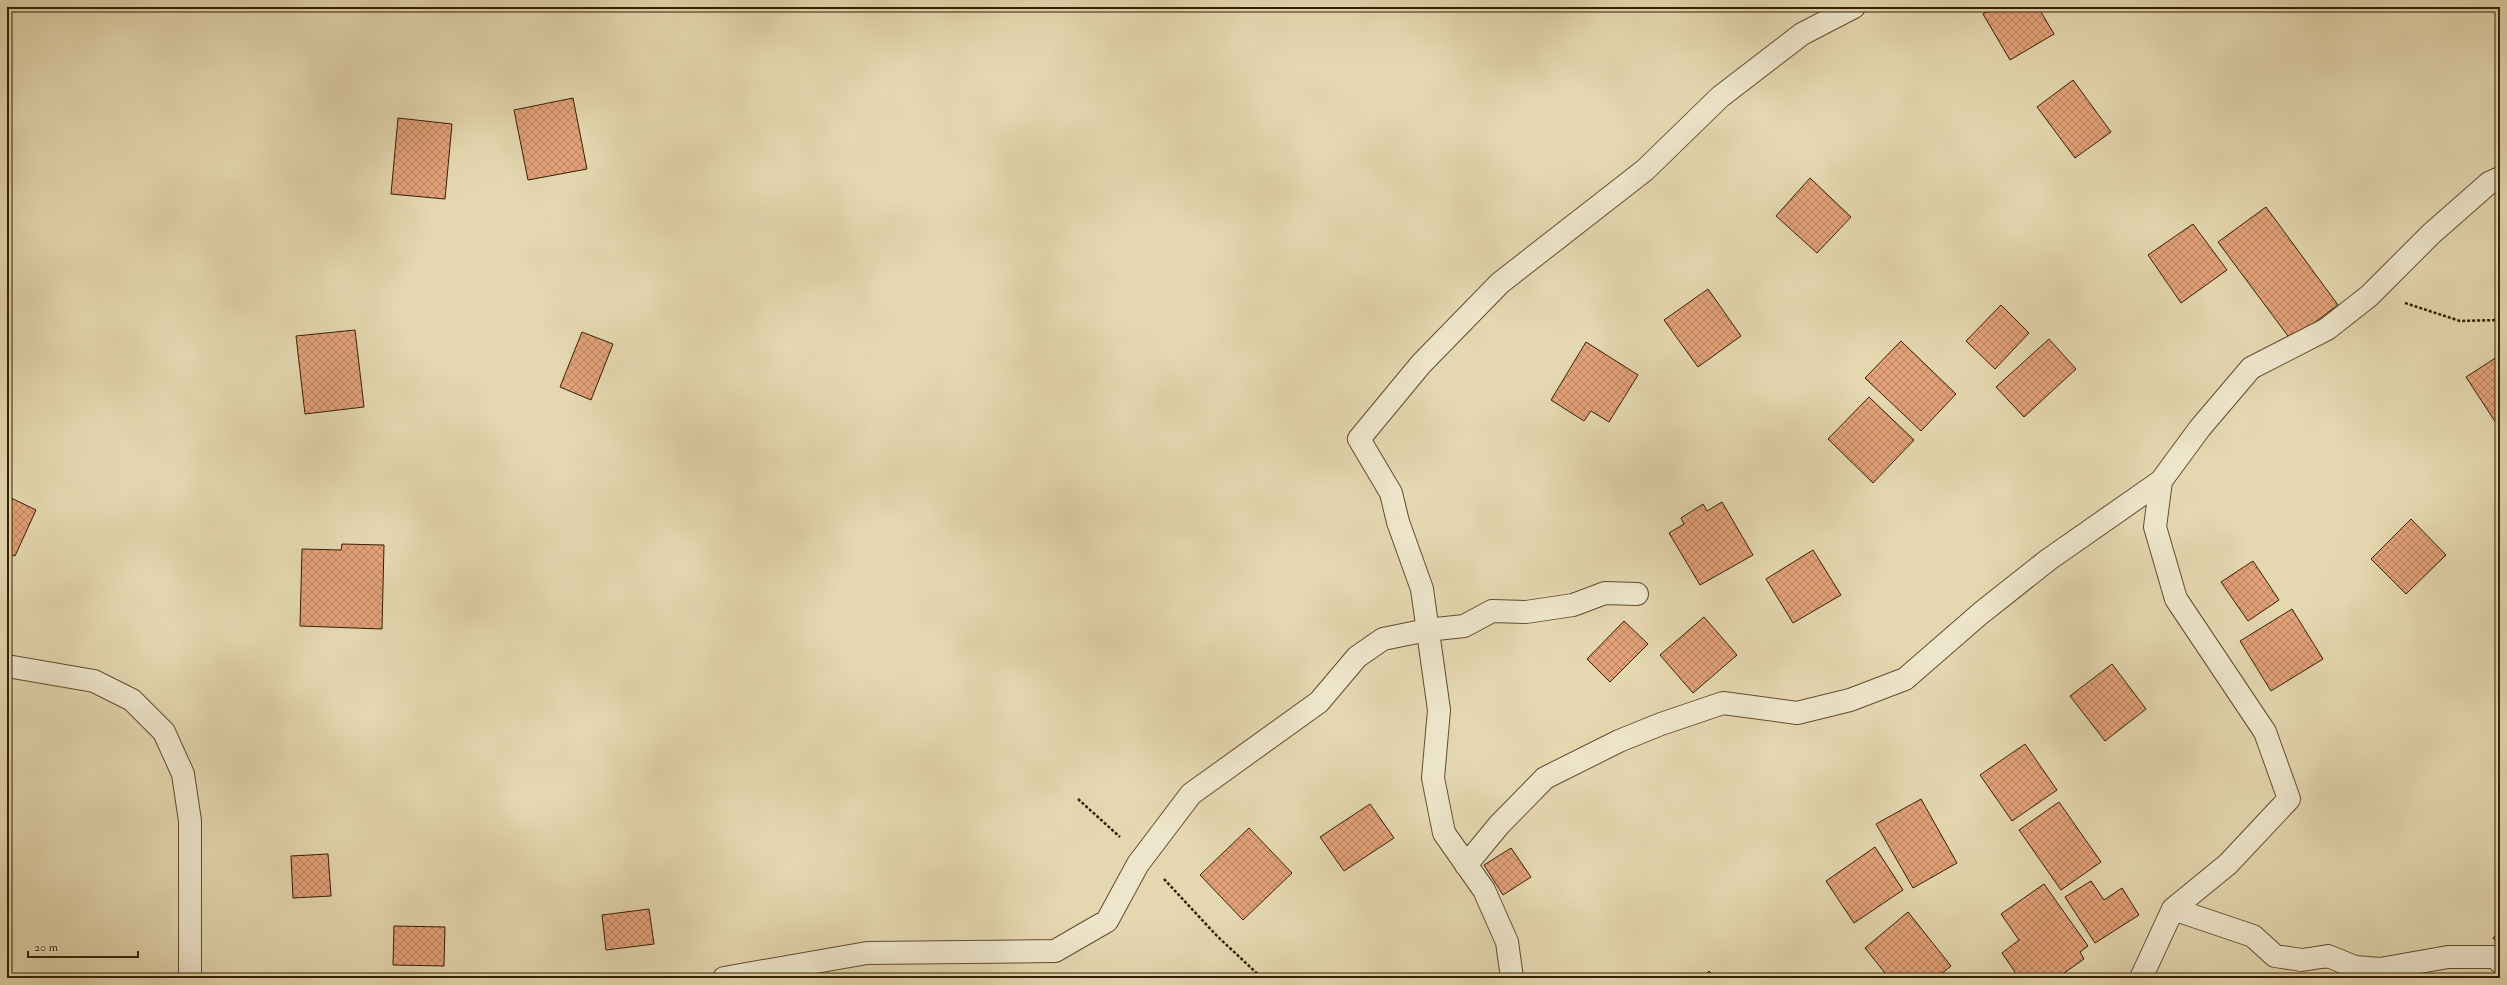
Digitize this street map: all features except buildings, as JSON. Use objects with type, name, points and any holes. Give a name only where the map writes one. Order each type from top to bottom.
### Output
[{"type":"street","points":[[1512,978],[1507,942],[1484,890],[1444,833],[1433,778],[1439,710],[1422,589],[1398,522],[1391,492],[1359,439],[1421,364],[1500,283],[1645,170],[1720,97],[1802,34],[1854,7]]},
{"type":"street","points":[[1466,865],[1499,825],[1545,778],[1619,742],[1661,724],[1723,703],[1797,712],[1850,700],[1905,679],[1981,613],[2048,560],[2160,481],[2200,428],[2251,368],[2327,329],[2370,296],[2431,234],[2489,183],[2500,178]]},
{"type":"street","points":[[2141,978],[2173,909],[2228,864],[2289,799],[2265,732],[2176,599],[2155,527],[2160,481]]},
{"type":"street","points":[[724,978],[867,953],[1055,951],[1107,921],[1143,858],[1191,794],[1319,702],[1357,657],[1383,639],[1427,630],[1464,626],[1492,611],[1526,612],[1573,605],[1606,593],[1637,594]]},
{"type":"street","points":[[7,666],[94,681],[132,700],[164,732],[183,774],[190,821],[190,978]]},
{"type":"street","points":[[2173,909],[2253,936],[2275,956],[2302,960],[2328,956],[2355,967],[2380,969],[2448,957],[2495,957],[2500,962]]},
{"type":"path","points":[[2370,296],[2412,305],[2460,321],[2500,320]]},
{"type":"path","points":[[1078,799],[1143,858],[1217,936],[1262,978]]}]
